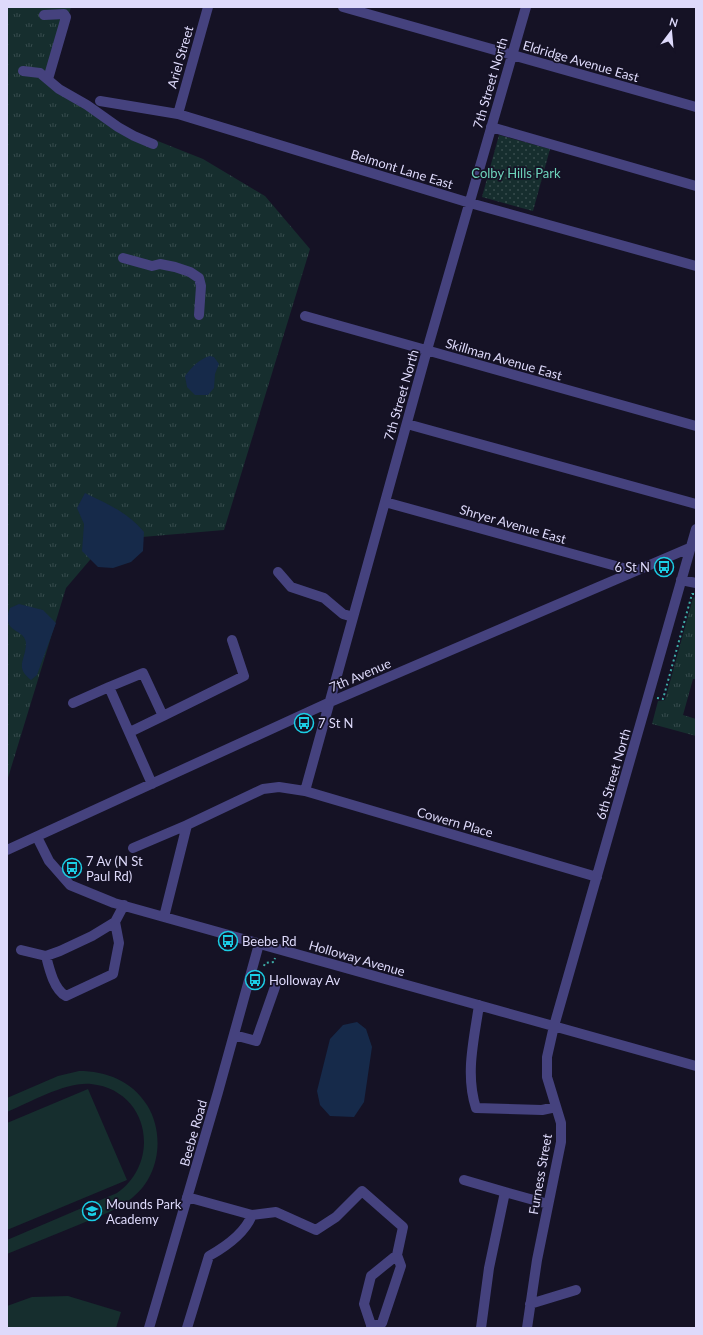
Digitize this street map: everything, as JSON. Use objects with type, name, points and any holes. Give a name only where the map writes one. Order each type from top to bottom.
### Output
[{"type":"street","name":"Ariel Street","points":[[178,114],[208,7]]},
{"type":"street","name":"Eldridge Avenue East","points":[[343,7],[696,107]]},
{"type":"street","name":"7th Street North","points":[[305,791],[406,424],[526,7]]},
{"type":"street","points":[[44,16],[59,13],[64,14],[66,17],[48,79]]},
{"type":"street","points":[[23,71],[40,73],[58,89],[87,105],[118,127],[153,144]]},
{"type":"street","name":"Belmont Lane East","points":[[100,100],[178,114],[470,203],[696,266]]},
{"type":"street","points":[[491,127],[696,186]]},
{"type":"street","points":[[123,258],[152,266],[160,264],[175,267],[190,272],[199,278],[201,286],[199,315]]},
{"type":"street","name":"Skillman Avenue East","points":[[305,316],[696,426]]},
{"type":"street","points":[[406,424],[696,504]]},
{"type":"street","name":"Shryer Avenue East","points":[[385,502],[634,571]]},
{"type":"street","name":"6th Street North","points":[[554,1026],[681,580],[693,546],[696,529]]},
{"type":"street","name":"7th Avenue","points":[[7,850],[328,703],[693,546]]},
{"type":"street","points":[[278,572],[291,588],[324,598],[335,608],[353,616]]},
{"type":"street","points":[[681,580],[696,583]]},
{"type":"street","points":[[130,732],[244,676],[232,640]]},
{"type":"street","points":[[73,702],[142,673],[163,716]]},
{"type":"street","points":[[109,687],[152,784]]},
{"type":"street","name":"Cowern Place","points":[[133,848],[187,825],[263,789],[279,787],[305,791],[597,877]]},
{"type":"street","points":[[164,917],[187,825]]},
{"type":"street","name":"Holloway Avenue","points":[[37,837],[49,861],[70,885],[124,905],[696,1066]]},
{"type":"street","points":[[21,950],[46,956],[60,951],[92,936],[115,922],[124,905]]},
{"type":"street","points":[[46,956],[48,967],[61,994],[66,996],[113,974],[119,943],[115,922]]},
{"type":"street","name":"Beebe Road","points":[[149,1328],[259,944]]},
{"type":"street","points":[[234,1035],[256,1041],[275,987]]},
{"type":"street","points":[[479,1005],[471,1061],[471,1092],[476,1108],[542,1110],[556,1107]]},
{"type":"street","name":"Furness Street","points":[[527,1328],[548,1204],[561,1142],[561,1123],[547,1077],[548,1057],[554,1026]]},
{"type":"street","points":[[464,1180],[548,1204]]},
{"type":"street","points":[[187,1197],[252,1215],[276,1212],[316,1230],[336,1217],[362,1191],[403,1227],[396,1255],[371,1276],[364,1304],[371,1328],[382,1323],[401,1266],[396,1255]]},
{"type":"street","points":[[481,1328],[489,1268],[505,1192]]},
{"type":"street","points":[[187,1328],[208,1256],[219,1250],[248,1226],[252,1215]]},
{"type":"street","points":[[530,1304],[576,1290]]},
{"type":"path","points":[[648,698],[663,698],[692,594],[696,594]]},
{"type":"green space","points":[[7,7],[71,7],[50,81],[120,126],[203,159],[265,196],[310,249],[224,530],[107,540],[66,588],[7,781]]},
{"type":"green space","name":"Colby Hills Park","points":[[499,135],[550,149],[533,211],[482,197]]},
{"type":"green space","points":[[696,597],[696,679],[693,679],[683,715],[696,719],[696,736],[652,724],[658,701],[665,700],[693,598]]},
{"type":"green space","points":[[79,1071],[99,1073],[118,1079],[141,1097],[153,1116],[156,1129],[158,1141],[154,1167],[149,1178],[141,1189],[121,1206],[7,1254],[7,1240],[117,1193],[131,1179],[140,1163],[144,1146],[143,1129],[137,1113],[126,1099],[111,1089],[91,1084],[70,1086],[59,1089],[7,1112],[7,1098],[58,1076]]},
{"type":"green space","points":[[88,1089],[127,1180],[7,1230],[7,1123]]},
{"type":"green space","points":[[68,1296],[121,1312],[116,1328],[7,1328],[7,1306],[32,1297]]},
{"type":"water","points":[[210,356],[214,357],[219,364],[215,374],[214,388],[208,395],[195,395],[187,387],[185,376],[202,359]]},
{"type":"water","points":[[85,493],[124,514],[144,532],[143,551],[131,562],[113,568],[98,567],[82,551],[84,524],[77,508]]},
{"type":"water","points":[[19,604],[43,610],[56,623],[37,675],[31,680],[23,671],[22,667],[26,649],[25,638],[10,627],[8,622],[10,608]]},
{"type":"water","points":[[357,1022],[366,1029],[372,1047],[364,1102],[354,1117],[330,1116],[320,1105],[317,1091],[330,1039],[343,1025]]},
{"type":"place","name":"6 St N","points":[[664,567]]},
{"type":"place","name":"7 St N","points":[[304,723]]},
{"type":"place","name":"7 Av (N St Paul Rd)","points":[[72,868]]},
{"type":"place","name":"Beebe Rd","points":[[228,941]]},
{"type":"place","name":"Holloway Av","points":[[255,980]]},
{"type":"place","name":"Mounds Park Academy","points":[[92,1211]]}]
